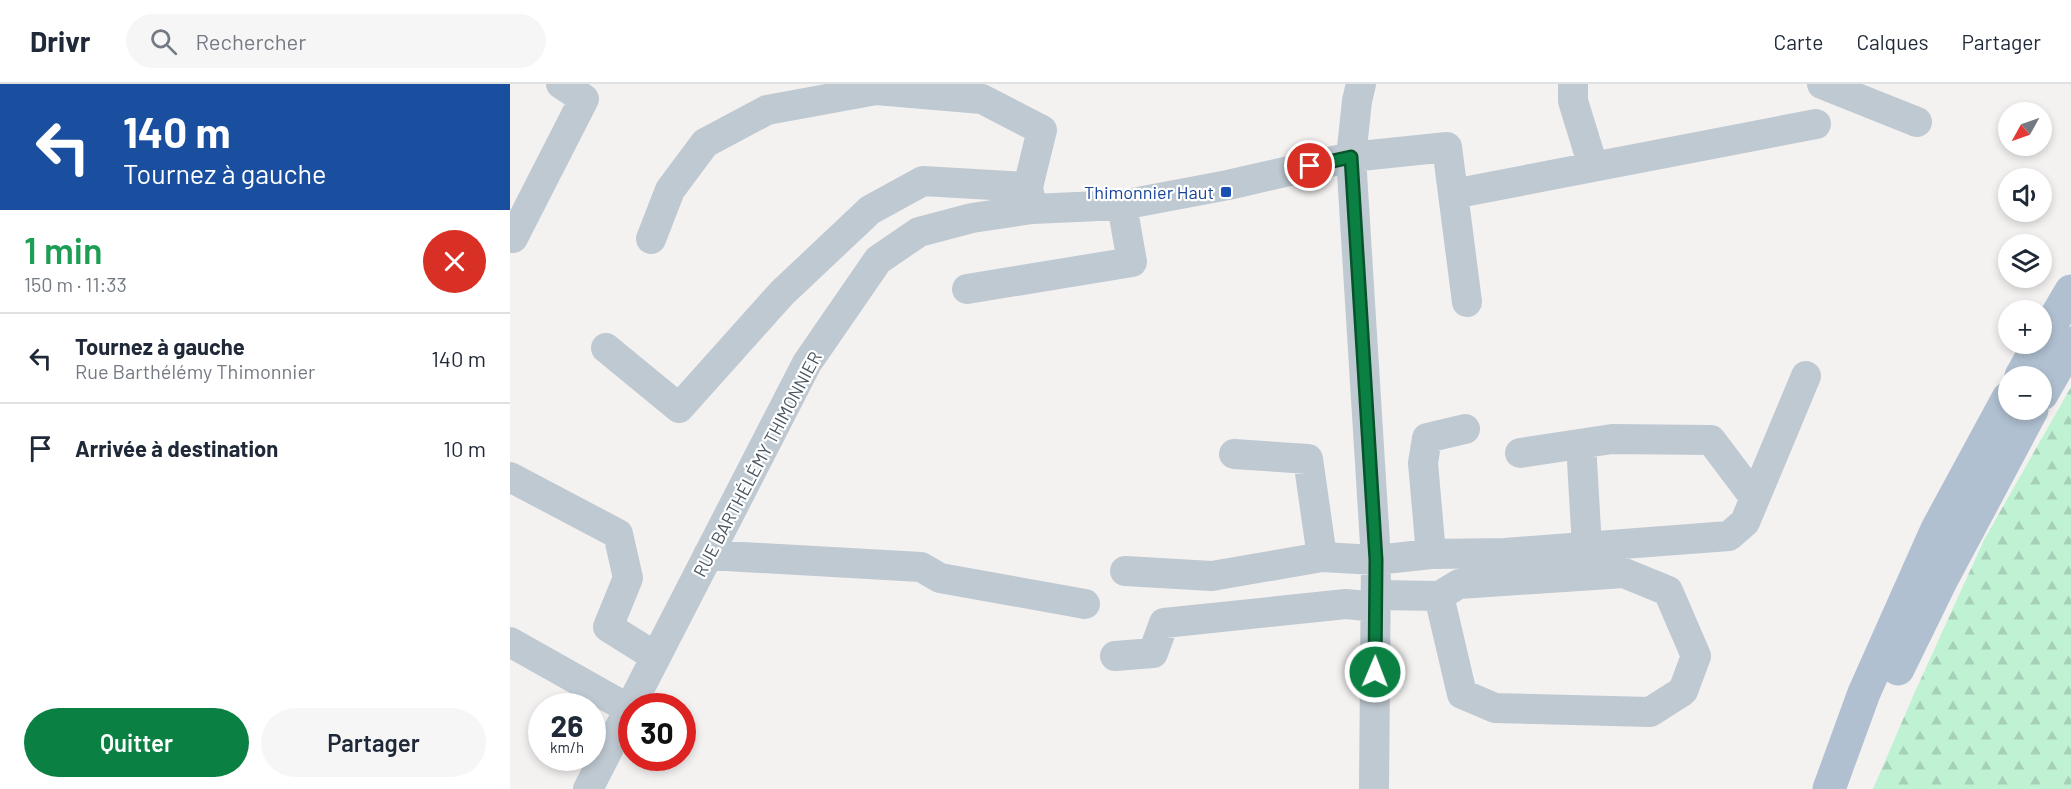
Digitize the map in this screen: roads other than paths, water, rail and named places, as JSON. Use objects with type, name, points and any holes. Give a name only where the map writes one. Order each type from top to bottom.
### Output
[{"type":"main road","points":[[2052,322],[2071,291]]},
{"type":"main road","points":[[2052,377],[2071,344]]},
{"type":"main road","points":[[1829,789],[1864,693],[1937,529],[1998,416]]},
{"type":"main road","points":[[1839,789],[1941,581],[2027,420]]},
{"type":"street","points":[[515,224],[584,99],[561,84]]},
{"type":"street","points":[[1361,84],[1351,157],[1376,560],[1374,789]]},
{"type":"street","points":[[1573,84],[1572,101],[1593,166]]},
{"type":"street","points":[[1822,84],[1917,122]]},
{"type":"street","points":[[606,348],[679,408],[782,293],[870,210],[924,181],[1030,198],[1042,130],[982,99],[876,90],[767,110],[705,143],[670,190],[651,239]]},
{"type":"street","points":[[1467,302],[1453,194],[1816,124]]},
{"type":"street","name":"RUE BARTHÉLÉMY THIMONNIER","points":[[637,693],[807,363],[878,260],[919,232],[972,218],[1030,198],[1122,206],[1351,157],[1447,147],[1453,194]]},
{"type":"street","points":[[968,289],[1132,262],[1122,206]]},
{"type":"street","points":[[1125,571],[1212,576],[1322,557],[1376,560],[1431,554],[1505,553],[1729,536],[1745,522],[1806,376]]},
{"type":"street","points":[[1431,554],[1423,463],[1427,438],[1465,429]]},
{"type":"street","points":[[1520,453],[1612,439],[1711,440],[1754,497]]},
{"type":"street","points":[[1581,444],[1587,547]]},
{"type":"street","points":[[1234,454],[1308,459],[1322,557]]},
{"type":"street","points":[[510,477],[618,534],[628,578],[608,627],[656,657]]},
{"type":"street","points":[[708,555],[921,567],[940,578],[1085,604]]},
{"type":"street","points":[[1115,656],[1153,653],[1164,623],[1439,596],[1459,584],[1624,573],[1668,591],[1696,656],[1683,691],[1650,712],[1495,708],[1462,693],[1439,596]]},
{"type":"street","points":[[510,642],[618,703]]},
{"type":"street","name":"RUE BARTHÉLÉMY THIMONNIER","points":[[588,789],[618,730]]},
{"type":"place","name":"Thimonnier Haut","points":[[1226,192]]}]
